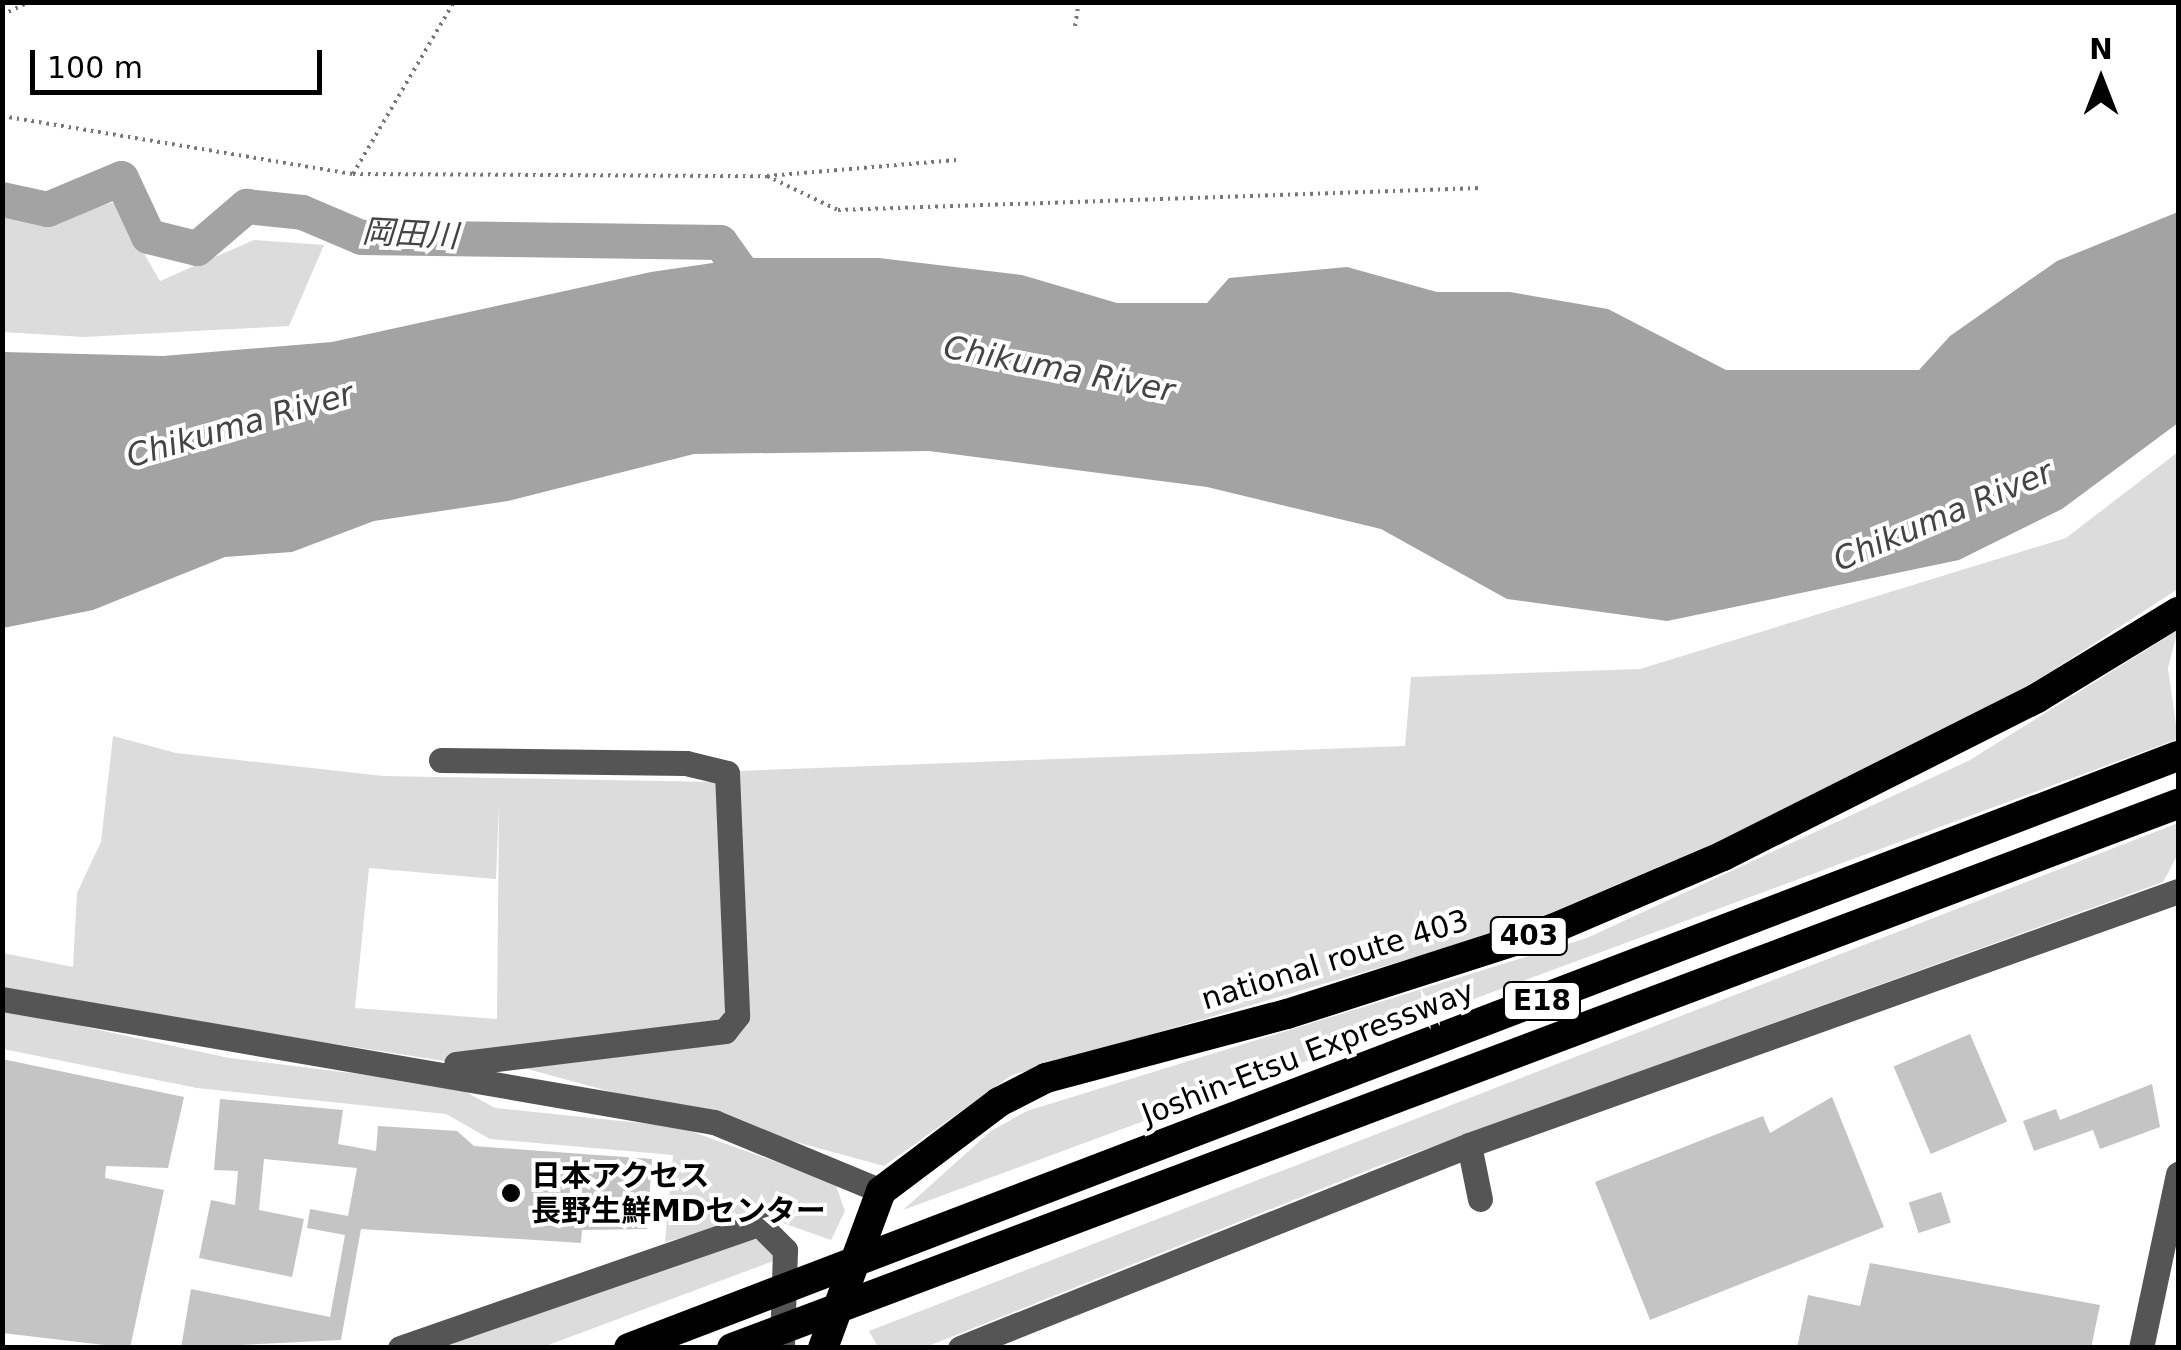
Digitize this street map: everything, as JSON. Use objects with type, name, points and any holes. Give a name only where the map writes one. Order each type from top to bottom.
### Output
[{"type":"highway","name":"national route 403","points":[[823,1348],[880,1192],[934,1144],[1046,1078],[1286,1014],[1552,929],[1723,856],[2038,698],[2178,612]]},
{"type":"highway","name":"Joshin-Etsu Expressway","points":[[629,1348],[2178,756]]},
{"type":"highway","name":"E18","points":[[732,1348],[774,1341],[915,1279],[2178,804]]},
{"type":"street","points":[[434,1067],[712,1033],[737,1016],[727,773],[686,763],[442,760]]},
{"type":"street","points":[[960,1348],[1469,1145],[2178,891]]},
{"type":"street","points":[[2,1000],[266,1051],[434,1067],[714,1122],[880,1192]]},
{"type":"street","points":[[1469,1145],[1480,1199]]},
{"type":"street","points":[[2142,1348],[2178,1174]]},
{"type":"street","points":[[400,1348],[759,1224],[785,1250],[774,1341]]},
{"type":"path","points":[[2,15],[29,2]]},
{"type":"path","points":[[353,174],[454,2]]},
{"type":"path","points":[[1075,26],[1079,2]]},
{"type":"path","points":[[2,116],[353,174],[766,176],[956,160]]},
{"type":"path","points":[[766,176],[838,210],[1482,188]]},
{"type":"shaded area","points":[[114,202],[160,281],[254,240],[324,245],[289,326],[84,337],[3,332],[3,215],[42,223]]},
{"type":"shaded area","points":[[2178,452],[2178,589],[2024,689],[1731,836],[1515,928],[1012,1075],[884,1166],[520,1067],[724,1039],[748,1025],[738,771],[1405,746],[1411,677],[1640,669],[2066,538]]},
{"type":"shaded area","points":[[2178,630],[2168,668],[2178,739],[903,1210],[991,1131],[1027,1111],[1587,938],[1970,760]]},
{"type":"shaded area","points":[[113,736],[176,753],[383,776],[718,782],[728,1004],[720,1021],[444,1061],[3,992],[3,953],[73,967],[77,893],[101,842]],"holes":[[[499,804],[497,1019],[355,1008],[369,868],[496,879]]]},
{"type":"shaded area","points":[[2178,823],[2178,854],[2163,882],[1376,1167],[926,1347],[878,1347],[869,1331]]},
{"type":"shaded area","points":[[2,1009],[229,1058],[455,1086],[495,1108],[679,1127],[835,1183],[845,1211],[831,1240],[763,1216],[665,1242],[673,1155],[490,1139],[446,1114],[197,1088],[3,1049]]},
{"type":"shaded area","points":[[744,1235],[766,1243],[776,1260],[543,1347],[423,1348]]},
{"type":"water","name":"Chikuma River","points":[[2178,212],[2178,423],[2062,509],[1959,560],[1667,621],[1507,599],[1381,529],[1207,487],[929,451],[694,454],[508,501],[374,521],[292,552],[225,557],[93,610],[3,628],[3,352],[163,356],[332,342],[651,272],[747,258],[879,258],[1022,275],[1117,303],[1207,303],[1229,278],[1347,267],[1437,292],[1510,292],[1608,309],[1726,370],[1919,370],[1950,336],[2057,261]]},
{"type":"building","points":[[1970,1034],[2007,1121],[1931,1154],[1894,1066]]},
{"type":"building","points":[[2,1059],[184,1097],[168,1168],[106,1166],[105,1178],[164,1190],[130,1348],[2,1333]]},
{"type":"building","points":[[2152,1084],[2160,1127],[2100,1149],[2093,1130],[2034,1151],[2023,1121],[2056,1109],[2060,1120]]},
{"type":"building","points":[[1832,1097],[1884,1227],[1650,1320],[1595,1182],[1763,1116],[1770,1133]]},
{"type":"building","points":[[220,1099],[343,1110],[338,1144],[376,1151],[378,1126],[457,1131],[474,1146],[652,1159],[647,1229],[582,1230],[581,1243],[361,1229],[341,1340],[181,1348],[191,1289],[330,1317],[345,1235],[307,1228],[310,1209],[348,1216],[357,1168],[264,1159],[259,1210],[304,1219],[292,1277],[199,1258],[211,1200],[235,1205],[238,1171],[214,1170]]},
{"type":"building","points":[[1941,1192],[1951,1222],[1919,1233],[1909,1203]]},
{"type":"building","points":[[1870,1263],[2100,1305],[2091,1348],[1797,1348],[1808,1295],[1860,1306]]},
{"type":"waterway","name":"岡田川","points":[[2,199],[47,209],[121,178],[148,236],[197,248],[246,206],[302,212],[361,237],[720,242],[760,298]]},
{"type":"place","name":"日本アクセス 長野生鮮MDセンター","points":[[511,1193]]}]
